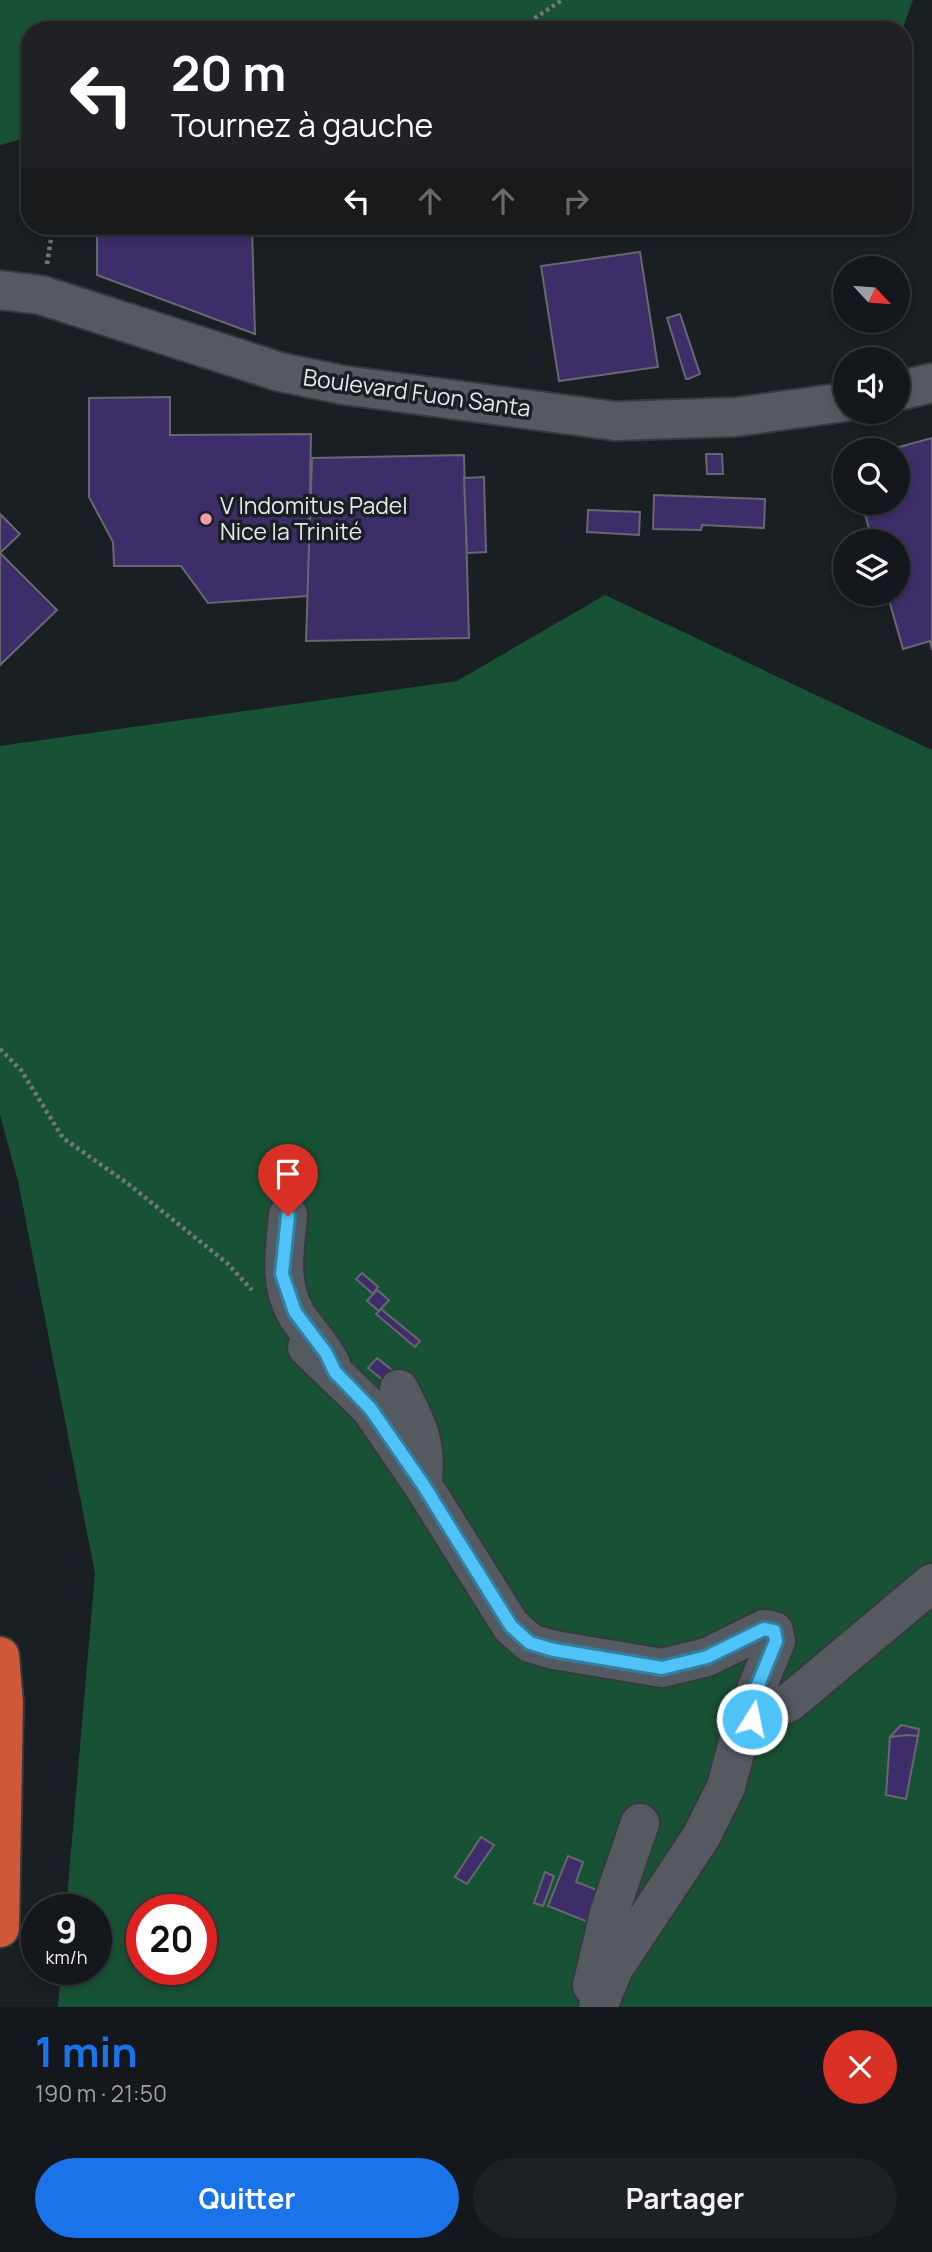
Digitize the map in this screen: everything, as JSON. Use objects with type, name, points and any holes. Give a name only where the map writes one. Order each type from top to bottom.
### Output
[{"type":"highway","points":[[0,1656],[4,1703],[0,1928]]},
{"type":"street","name":"Boulevard Fuon Santa","points":[[0,289],[41,295],[280,372],[343,385],[615,421],[736,417],[833,404]]},
{"type":"street","points":[[910,388],[932,383]]},
{"type":"street","points":[[288,1216],[282,1274],[295,1312],[326,1353],[321,1360],[370,1408],[422,1483],[511,1626],[530,1643],[554,1650],[662,1668],[707,1657],[764,1629],[774,1631],[776,1641],[753,1697],[752,1719]]},
{"type":"street","points":[[399,1389],[419,1428],[426,1463],[422,1483]]},
{"type":"street","points":[[597,2007],[614,1968],[701,1836],[726,1787],[740,1734],[752,1719],[790,1702],[932,1583]]},
{"type":"street","points":[[597,2007],[591,1993],[594,1973],[609,1913],[640,1823]]},
{"type":"path","points":[[530,21],[562,0]]},
{"type":"path","points":[[0,1049],[21,1070],[63,1138],[127,1183],[226,1263],[254,1291]]},
{"type":"green space","points":[[0,0],[913,0],[905,21],[21,21],[21,139],[0,145]]},
{"type":"green space","points":[[605,595],[932,750],[932,2007],[58,2007],[60,1985],[112,1985],[112,1894],[67,1894],[95,1573],[18,1181],[0,1115],[0,746],[457,681]]},
{"type":"building","points":[[97,235],[252,235],[255,334],[97,275]]},
{"type":"building","points":[[640,252],[658,367],[559,381],[541,266]]},
{"type":"building","points":[[680,314],[700,374],[688,379],[667,318]]},
{"type":"building","name":"V Indomitus Padel Nice la Trinité","points":[[170,397],[170,435],[311,434],[308,596],[208,603],[181,566],[114,566],[113,542],[89,497],[89,398]]},
{"type":"building","points":[[932,438],[932,650],[930,641],[903,649],[891,606],[910,606],[910,529],[869,529],[865,515],[910,515],[910,444]]},
{"type":"building","points":[[706,454],[722,454],[723,474],[707,474]]},
{"type":"building","points":[[464,455],[469,638],[306,641],[312,458]]},
{"type":"building","points":[[484,477],[486,552],[467,553],[464,478]]},
{"type":"building","points":[[654,495],[765,499],[764,528],[702,525],[701,530],[653,529]]},
{"type":"building","points":[[588,510],[640,512],[639,535],[587,532]]},
{"type":"building","points":[[0,514],[20,534],[0,553]]},
{"type":"building","points":[[0,553],[57,610],[0,665]]},
{"type":"building","points":[[362,1273],[378,1287],[373,1294],[356,1279]]},
{"type":"building","points":[[377,1290],[389,1300],[379,1311],[367,1301]]},
{"type":"building","points":[[381,1309],[420,1341],[415,1347],[376,1314]]},
{"type":"building","points":[[377,1358],[392,1370],[384,1381],[368,1368]]},
{"type":"building","points":[[901,1725],[919,1729],[918,1736],[890,1737]]},
{"type":"building","points":[[918,1736],[906,1799],[886,1795],[890,1737]]},
{"type":"building","points":[[481,1837],[494,1845],[467,1884],[455,1877]]},
{"type":"building","points":[[568,1856],[583,1862],[576,1882],[600,1891],[588,1922],[548,1906]]},
{"type":"building","points":[[545,1872],[554,1876],[543,1906],[534,1903]]},
{"type":"place","name":"V Indomitus Padel Nice la Trinité","points":[[206,519]]},
{"type":"route","points":[[288,1216],[282,1274],[295,1312],[326,1353],[335,1372],[370,1408],[422,1483],[511,1626],[530,1643],[554,1650],[662,1668],[707,1657],[764,1629],[774,1631],[776,1641],[753,1697],[752,1719]]}]
